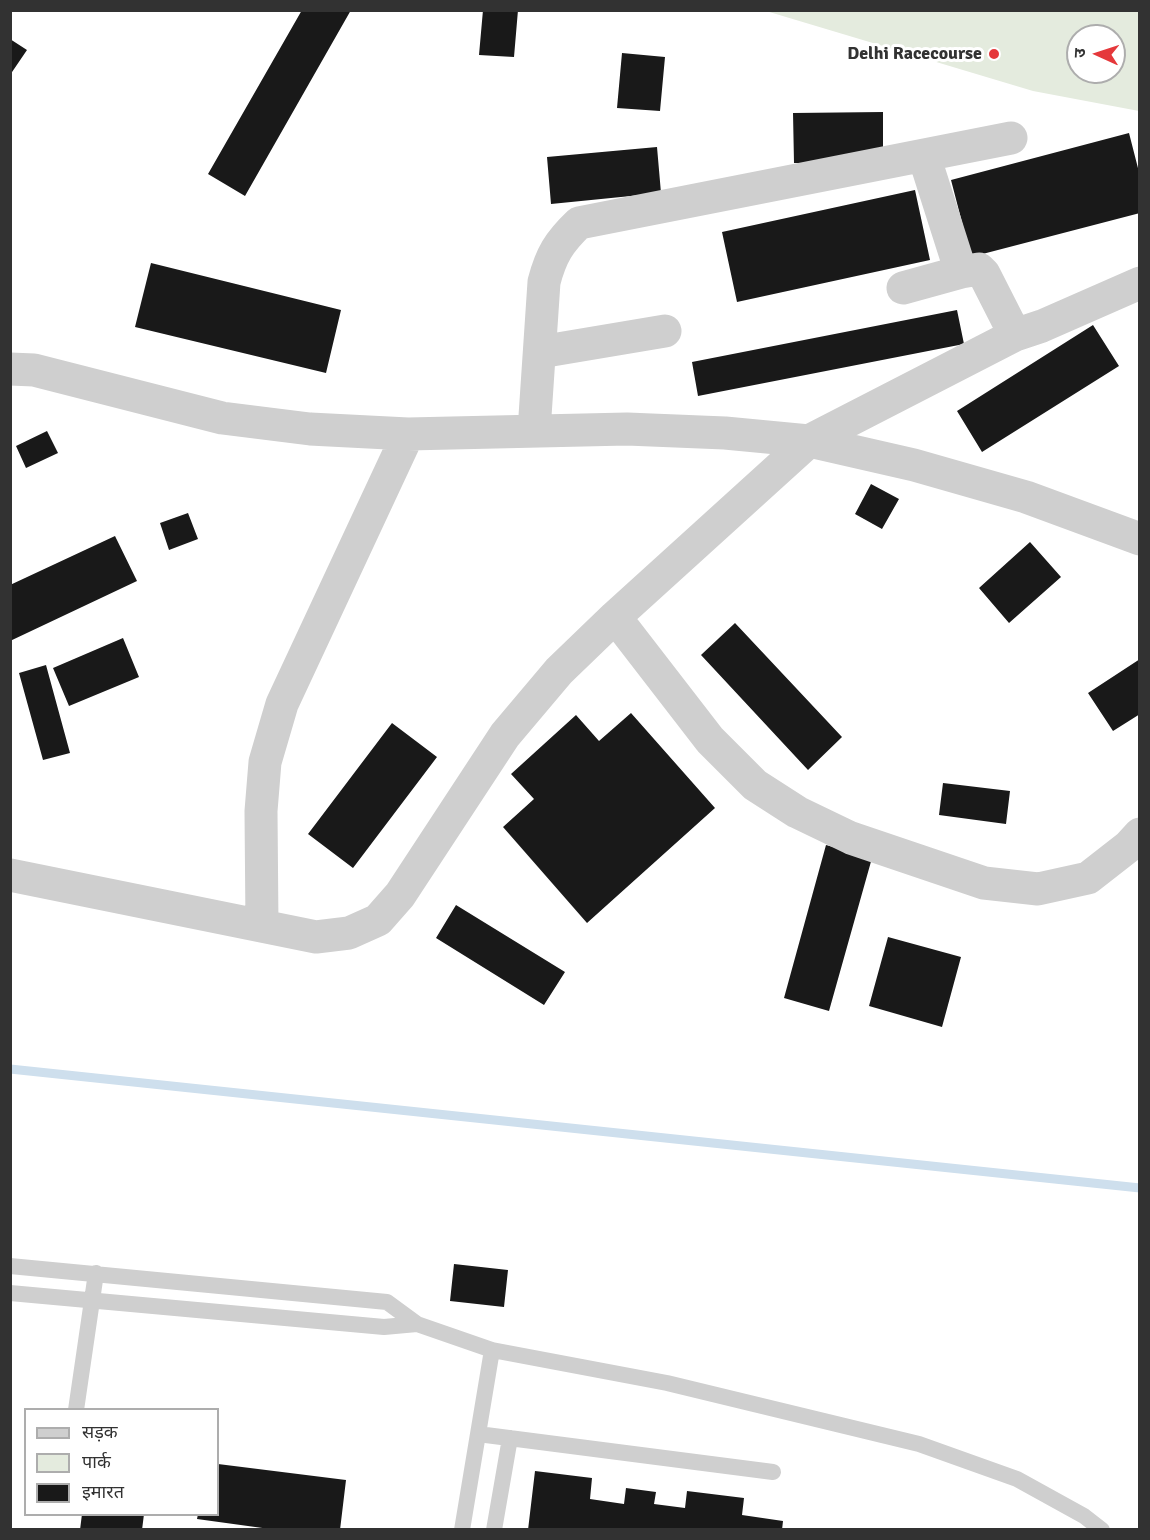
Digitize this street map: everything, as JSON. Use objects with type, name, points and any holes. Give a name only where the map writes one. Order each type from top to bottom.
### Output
[{"type":"street","points":[[534,431],[544,282],[549,260],[563,238],[579,223],[1011,138]]},
{"type":"street","points":[[924,156],[961,272]]},
{"type":"street","points":[[903,288],[979,269],[984,274],[1015,335]]},
{"type":"street","points":[[10,875],[316,937],[349,933],[378,921],[400,895],[505,735],[559,671],[615,617],[809,441],[1015,335],[1042,326],[1140,283]]},
{"type":"street","points":[[540,352],[665,331]]},
{"type":"street","points":[[10,369],[34,370],[222,418],[310,429],[408,434],[638,429],[725,433],[809,441],[914,465],[1026,497],[1140,539]]},
{"type":"street","points":[[262,926],[261,811],[264,772],[282,704],[408,434]]},
{"type":"street","points":[[615,617],[710,740],[755,785],[797,812],[851,838],[984,883],[1038,889],[1088,878],[1130,846],[1140,834]]},
{"type":"lane","points":[[10,1266],[387,1302],[417,1324],[492,1350],[668,1383],[919,1444],[1017,1479],[1084,1516],[1102,1530]]},
{"type":"lane","points":[[76,1408],[96,1273]]},
{"type":"lane","points":[[10,1293],[384,1327],[417,1324]]},
{"type":"lane","points":[[462,1530],[484,1409],[492,1350]]},
{"type":"lane","points":[[478,1434],[773,1472]]},
{"type":"lane","points":[[494,1530],[510,1438]]},
{"type":"green space","name":"Delhi Racecourse","points":[[766,11],[1139,11],[1139,111],[1033,91]]},
{"type":"building","points":[[302,10],[351,10],[245,196],[208,174]]},
{"type":"building","points":[[483,10],[518,10],[514,57],[479,55]]},
{"type":"building","points":[[10,39],[27,50],[10,75]]},
{"type":"building","points":[[622,53],[665,57],[660,111],[617,108]]},
{"type":"building","points":[[883,112],[883,163],[794,163],[793,113]]},
{"type":"building","points":[[1129,133],[1140,176],[1140,213],[971,257],[951,180]]},
{"type":"building","points":[[657,147],[661,193],[551,204],[547,157]]},
{"type":"building","points":[[915,190],[930,260],[737,302],[722,232]]},
{"type":"building","points":[[151,263],[341,310],[326,373],[135,327]]},
{"type":"building","points":[[957,310],[964,344],[698,396],[692,362]]},
{"type":"building","points":[[1093,325],[1119,366],[982,452],[957,411]]},
{"type":"building","points":[[47,431],[58,453],[26,468],[16,446]]},
{"type":"building","points":[[871,484],[899,499],[882,529],[855,514]]},
{"type":"building","points":[[188,513],[198,539],[169,550],[160,523]]},
{"type":"building","points":[[115,536],[137,581],[10,641],[10,585]]},
{"type":"building","points":[[1030,542],[1061,577],[1009,623],[979,588]]},
{"type":"building","points":[[735,623],[842,737],[808,770],[701,655]]},
{"type":"building","points":[[123,638],[139,677],[69,706],[53,668]]},
{"type":"building","points":[[1140,659],[1140,714],[1113,731],[1088,693]]},
{"type":"building","points":[[46,665],[70,753],[43,760],[19,673]]},
{"type":"building","points":[[631,713],[715,808],[587,923],[503,827],[534,799],[511,774],[576,715],[599,741]]},
{"type":"building","points":[[392,723],[437,757],[353,868],[308,834]]},
{"type":"building","points":[[943,783],[1010,791],[1006,824],[939,815]]},
{"type":"building","points":[[826,845],[872,858],[829,1011],[784,998]]},
{"type":"building","points":[[456,905],[565,972],[544,1005],[436,938]]},
{"type":"building","points":[[888,937],[961,957],[942,1027],[869,1006]]},
{"type":"building","points":[[454,1264],[508,1270],[504,1307],[450,1301]]},
{"type":"building","points":[[219,1464],[346,1480],[340,1530],[277,1530],[197,1519],[198,1516],[219,1516]]},
{"type":"building","points":[[535,1471],[592,1478],[590,1499],[624,1504],[626,1488],[656,1492],[654,1504],[685,1508],[687,1491],[744,1498],[742,1515],[783,1521],[782,1530],[528,1530]]},
{"type":"building","points":[[82,1516],[144,1516],[142,1530],[80,1530]]},
{"type":"waterway","points":[[10,1069],[1140,1188]]},
{"type":"place","name":"Delhi Racecourse","points":[[994,54]]}]
